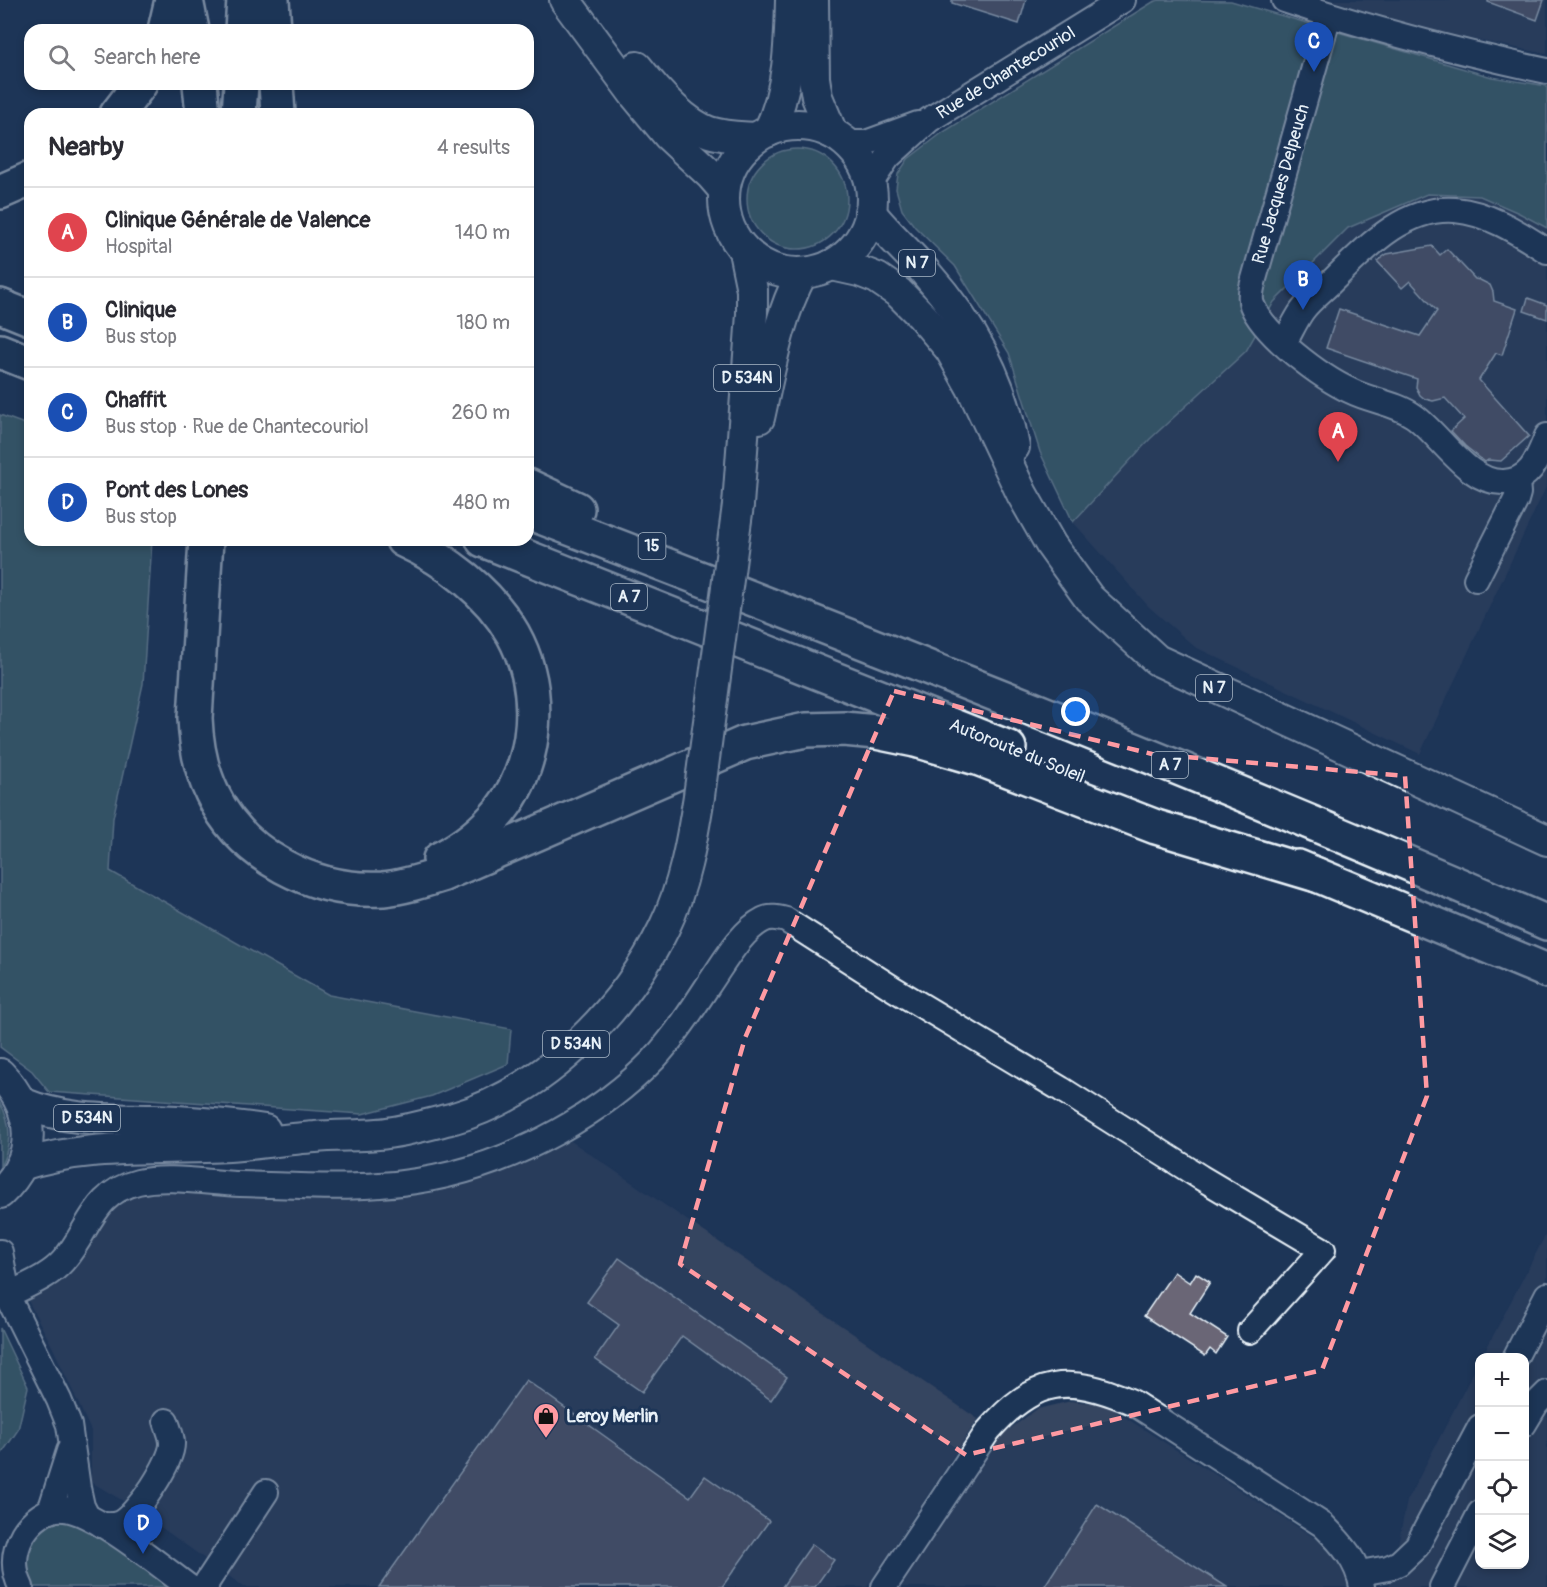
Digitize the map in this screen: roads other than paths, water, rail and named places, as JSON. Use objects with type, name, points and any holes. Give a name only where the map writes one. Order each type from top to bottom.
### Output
[{"type":"highway","points":[[166,24],[172,0]]},
{"type":"highway","points":[[186,0],[191,24]]},
{"type":"highway","points":[[242,24],[244,0]]},
{"type":"highway","points":[[272,0],[274,24]]},
{"type":"highway","points":[[122,108],[135,90]]},
{"type":"highway","points":[[201,90],[202,108]]},
{"type":"highway","points":[[239,108],[240,90]]},
{"type":"highway","points":[[276,90],[278,108]]},
{"type":"highway","points":[[0,192],[24,182]]},
{"type":"highway","points":[[0,306],[24,316]]},
{"type":"highway","name":"15","points":[[534,489],[775,606]]},
{"type":"highway","name":"A 7","points":[[534,514],[775,606],[1184,771],[1547,923]]},
{"type":"highway","points":[[206,546],[195,718],[204,774],[223,811],[247,840],[290,870],[324,883],[344,887],[385,889],[441,876],[745,744],[806,730],[844,729],[876,732],[915,740],[980,759],[1156,826],[1317,875]]},
{"type":"highway","points":[[217,546],[208,706],[215,765],[224,787],[238,811],[249,823],[286,854],[316,868],[334,873],[375,876],[399,873],[437,861],[459,849],[500,811],[518,780],[529,750],[532,694],[529,678],[522,656],[505,622],[455,569],[416,546]]},
{"type":"highway","name":"Autoroute du Soleil","points":[[498,546],[1050,764],[1547,971]]},
{"type":"main road","points":[[565,0],[635,96],[668,135],[724,190]]},
{"type":"main road","points":[[590,0],[654,88],[690,121],[708,131],[728,136],[762,134],[785,126],[817,127],[839,138],[857,155],[865,169],[870,198],[863,233],[850,252],[832,265],[818,271],[802,273],[781,272],[761,264],[744,251],[732,233],[724,212],[724,190],[729,170],[740,152],[762,134],[778,113],[785,87],[791,0]]},
{"type":"main road","points":[[813,0],[814,78],[818,97],[839,138]]},
{"type":"main road","name":"N 7","points":[[870,198],[882,228],[926,273],[971,332],[991,368],[1010,429],[1022,494]]},
{"type":"main road","name":"D 534N","points":[[21,1164],[88,1150],[229,1146],[316,1137],[380,1134],[456,1117],[494,1102],[532,1081],[558,1060],[616,1005],[642,968],[665,926],[682,879],[699,796],[738,506],[752,314],[752,290],[744,251]]},
{"type":"main road","name":"N 7","points":[[832,265],[877,278],[898,293],[922,316],[950,349],[972,388],[1022,494],[1051,545],[1089,598],[1157,660],[1547,840]]},
{"type":"main road","name":"D 534N","points":[[738,506],[781,324],[802,273]]},
{"type":"main road","points":[[0,1074],[12,1087],[22,1104],[27,1124],[27,1144],[21,1164],[0,1193]]},
{"type":"main road","name":"D 534N","points":[[22,1104],[38,1110],[75,1117],[231,1125],[316,1137]]},
{"type":"street","points":[[1284,0],[1452,50],[1547,71]]},
{"type":"street","name":"Rue de Chantecouriol","points":[[870,198],[888,157],[928,120],[1116,2]]},
{"type":"street","name":"Rue Jacques Delpeuch","points":[[1329,15],[1251,293],[1251,303],[1284,344],[1299,358],[1350,391],[1401,409],[1415,417],[1465,466],[1484,477],[1501,482],[1517,481]]},
{"type":"street","name":"Rue de Chantecouriol","points":[[839,138],[866,143],[928,120]]},
{"type":"street","points":[[1284,344],[1303,310],[1366,248],[1402,222],[1419,214],[1453,210],[1476,213],[1497,222],[1547,251]]},
{"type":"street","points":[[1476,579],[1516,500],[1517,481],[1533,469],[1547,436]]},
{"type":"street","points":[[4,1288],[50,1272],[64,1260],[94,1211],[105,1199],[120,1188],[139,1182],[158,1180],[237,1184],[381,1185],[447,1175],[482,1166],[522,1150],[591,1111],[634,1077],[672,1038],[731,952],[752,929],[764,920],[774,918],[786,920],[894,989],[1323,1250],[1250,1331]]},
{"type":"street","points":[[0,1252],[4,1288],[69,1425],[82,1506],[94,1520],[189,1587]]},
{"type":"street","points":[[1518,1353],[1547,1295]]},
{"type":"street","points":[[884,1587],[988,1431],[1006,1410],[1030,1392],[1051,1386],[1079,1385],[1105,1390],[1132,1402],[1323,1525],[1346,1549],[1361,1580],[1399,1563],[1417,1546],[1475,1434]]},
{"type":"street","points":[[1529,1416],[1536,1404],[1547,1394]]},
{"type":"street","points":[[12,1577],[18,1543],[27,1527],[38,1517],[50,1511],[65,1509],[94,1520],[122,1523],[132,1514],[165,1470],[170,1458],[172,1443],[166,1421]]},
{"type":"street","points":[[50,1511],[71,1443]]},
{"type":"street","points":[[206,1587],[207,1582],[266,1492]]},
{"type":"street","points":[[1442,1587],[1478,1515]]},
{"type":"place","name":"Chaffit","points":[[1314,72]]},
{"type":"place","name":"Clinique","points":[[1303,310]]},
{"type":"place","name":"Clinique Générale de Valence","points":[[1338,462]]},
{"type":"place","name":"Leroy Merlin","points":[[546,1439]]},
{"type":"place","name":"Pont des Lones","points":[[143,1554]]}]
